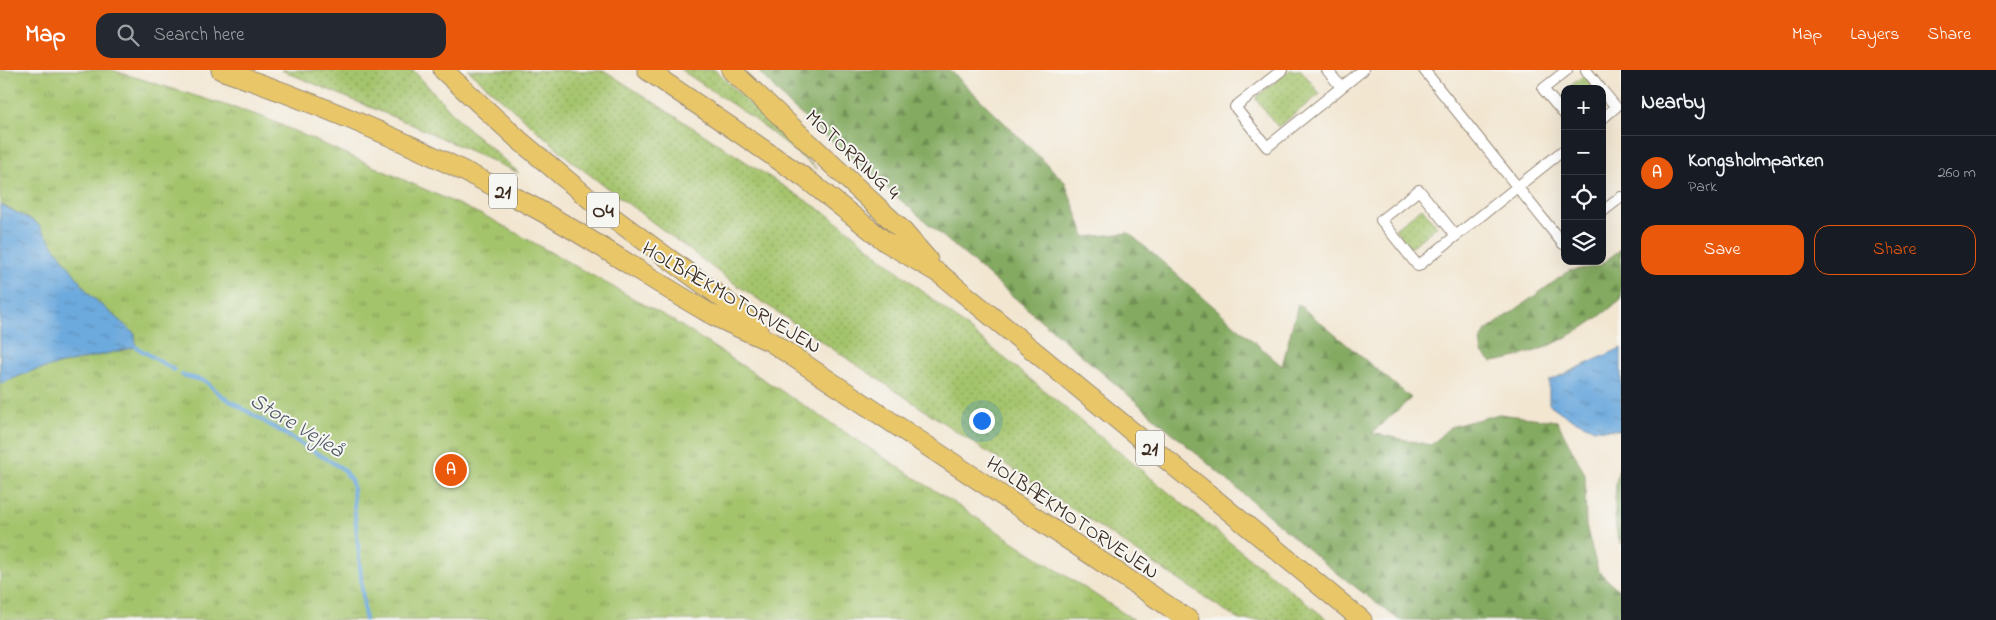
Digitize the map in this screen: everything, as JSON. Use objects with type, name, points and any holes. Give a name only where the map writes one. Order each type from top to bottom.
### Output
[{"type":"highway","name":"HOLBÆKMOTORVEJEN","points":[[221,70],[360,122],[458,167],[538,210],[710,313],[771,342],[1189,620]]},
{"type":"highway","name":"O4","points":[[443,70],[519,140],[604,211],[725,300],[771,342]]},
{"type":"highway","name":"21","points":[[647,70],[805,178],[886,242],[940,274],[1362,620]]},
{"type":"highway","name":"MOTORRING 4","points":[[731,70],[900,228],[940,274]]},
{"type":"street","points":[[1282,70],[1235,107],[1266,147],[1363,70]]},
{"type":"street","points":[[1327,70],[1341,87]]},
{"type":"street","points":[[1424,70],[1561,242]]},
{"type":"street","points":[[1561,110],[1543,89],[1567,70]]},
{"type":"street","points":[[1586,70],[1599,85]]},
{"type":"street","points":[[1606,94],[1616,107],[1606,116]]},
{"type":"street","points":[[1456,236],[1419,190],[1381,220],[1418,266],[1456,236],[1561,152]]},
{"type":"street","points":[[1606,209],[1621,197]]},
{"type":"green space","points":[[0,70],[112,70],[263,117],[491,219],[672,320],[1134,620],[0,620]]},
{"type":"green space","points":[[281,70],[413,70],[462,123],[519,173],[413,125]]},
{"type":"green space","points":[[468,70],[605,71],[833,218],[1228,541],[1328,620],[1239,620],[728,279],[574,163]]},
{"type":"green space","points":[[681,70],[715,70],[817,169],[753,118]]},
{"type":"green space","points":[[757,70],[950,70],[1065,182],[1085,237],[1129,233],[1282,366],[1298,304],[1411,398],[1372,433],[1431,445],[1450,427],[1499,414],[1557,421],[1585,474],[1586,526],[1598,571],[1621,592],[1621,620],[1399,620],[1324,563],[791,106]]},
{"type":"green space","points":[[1290,70],[1301,70],[1320,94],[1278,127],[1255,98]]},
{"type":"green space","points":[[1584,75],[1592,85],[1572,85]]},
{"type":"green space","points":[[1422,208],[1437,226],[1410,248],[1395,229]]},
{"type":"green space","points":[[1621,249],[1621,299],[1607,311],[1561,340],[1528,354],[1492,362],[1482,353],[1480,341],[1486,331],[1569,271],[1606,265],[1606,261]]},
{"type":"green space","points":[[1621,465],[1621,544],[1616,529],[1615,505],[1617,477]]},
{"type":"water","points":[[0,204],[37,223],[90,295],[135,334],[136,347],[32,371],[0,384]]},
{"type":"water","points":[[1621,348],[1621,430],[1594,429],[1566,416],[1549,404],[1549,381]]},
{"type":"waterway","name":"Store Vejleå","points":[[136,347],[174,370]]},
{"type":"waterway","name":"Store Vejleå","points":[[182,375],[205,381],[222,396],[343,469],[352,482],[365,620]]},
{"type":"place","name":"Kongsholmparken","points":[[451,470]]}]
